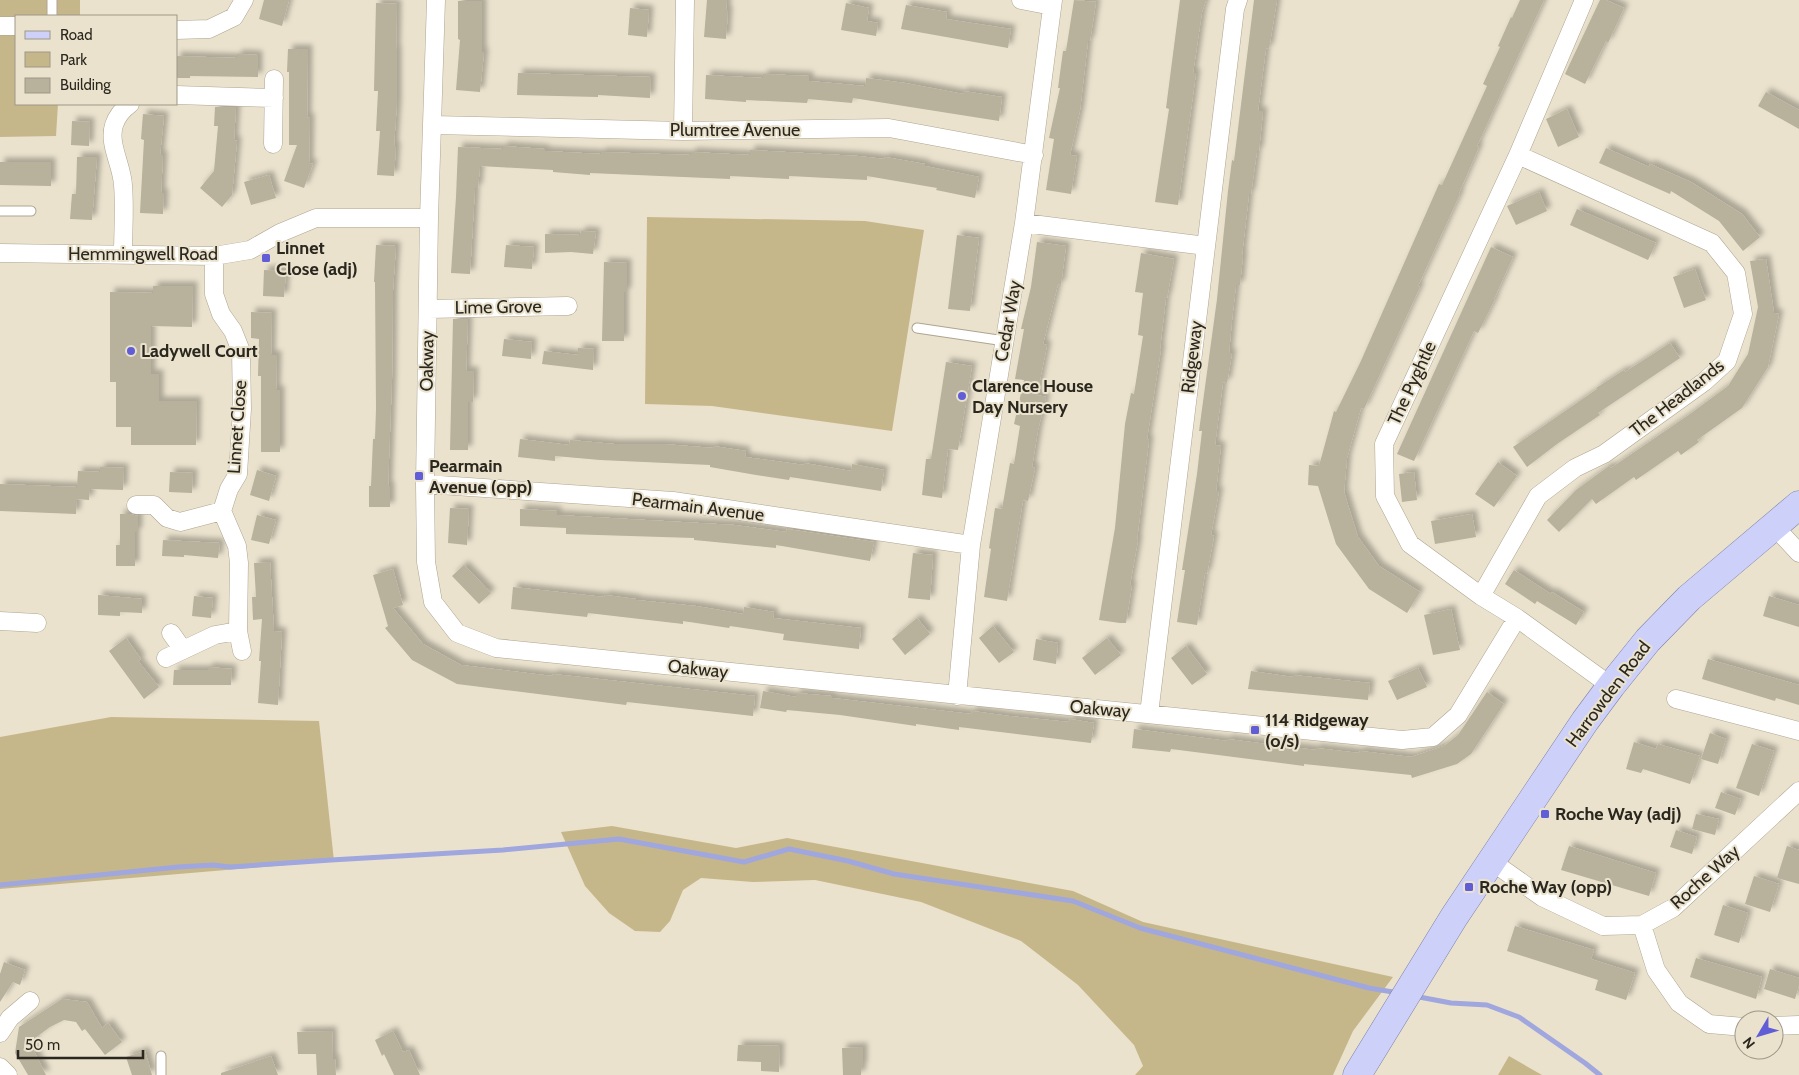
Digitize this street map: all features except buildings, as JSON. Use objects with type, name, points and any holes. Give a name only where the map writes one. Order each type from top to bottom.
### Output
[{"type":"main road","name":"Harrowden Road","points":[[1358,1072],[1454,917],[1585,721],[1612,686],[1648,640],[1689,598],[1799,505]]},
{"type":"street","points":[[178,30],[209,29],[234,17],[244,0]]},
{"type":"street","name":"Oakway","points":[[436,0],[429,218],[429,309],[424,484],[426,562],[433,602],[457,633],[496,648],[1402,740],[1433,737],[1458,715],[1517,618]]},
{"type":"street","points":[[683,131],[684,0]]},
{"type":"street","name":"Cedar Way","points":[[957,696],[971,545],[1024,223],[1052,3],[1021,0]]},
{"type":"street","name":"Ridgeway","points":[[1149,714],[1235,9],[1238,0]]},
{"type":"street","name":"The Pyghtle","points":[[1584,0],[1518,155],[1384,444],[1385,496],[1410,544],[1481,596],[1517,618],[1612,686]]},
{"type":"street","points":[[0,26],[15,26]]},
{"type":"street","points":[[273,144],[274,80]]},
{"type":"street","points":[[178,95],[274,98]]},
{"type":"street","points":[[123,255],[123,183],[113,141],[114,125],[122,110],[129,105]]},
{"type":"street","name":"Plumtree Avenue","points":[[432,125],[683,131],[889,128],[1034,155]]},
{"type":"street","name":"The Headlands","points":[[1481,596],[1538,496],[1575,468],[1604,454],[1704,382],[1727,360],[1743,314],[1736,273],[1712,243],[1518,155]]},
{"type":"street","name":"Hemmingwell Road","points":[[0,253],[214,256],[250,250],[280,233],[316,218],[429,218]]},
{"type":"street","points":[[1024,223],[1206,246]]},
{"type":"street","name":"Linnet Close","points":[[214,256],[214,294],[221,314],[233,331],[241,351],[242,409],[238,474],[229,489],[222,511]]},
{"type":"street","name":"Lime Grove","points":[[429,309],[568,306]]},
{"type":"street","name":"Pearmain Avenue","points":[[424,484],[673,501],[971,545]]},
{"type":"street","points":[[136,505],[154,505],[167,518],[180,522],[222,511],[237,546],[239,563],[238,631],[242,651]]},
{"type":"street","points":[[1774,526],[1799,553]]},
{"type":"street","points":[[0,621],[37,623]]},
{"type":"street","points":[[166,658],[215,635],[238,631]]},
{"type":"street","points":[[171,633],[183,650]]},
{"type":"street","points":[[1676,699],[1799,731]]},
{"type":"street","name":"Roche Way","points":[[1642,926],[1673,908],[1799,791]]},
{"type":"street","points":[[1491,861],[1542,896],[1603,926],[1642,926],[1656,970],[1680,1003],[1709,1024],[1734,1026]]},
{"type":"street","points":[[0,1033],[10,1018],[30,1001]]},
{"type":"street","points":[[1784,1026],[1799,1025]]},
{"type":"street","points":[[0,1067],[8,1075]]},
{"type":"lane","points":[[52,0],[52,15]]},
{"type":"lane","points":[[0,211],[31,211]]},
{"type":"lane","points":[[917,328],[1004,341]]},
{"type":"lane","points":[[161,1056],[161,1075]]},
{"type":"green space","points":[[0,0],[80,0],[80,15],[15,15],[15,105],[58,105],[56,136],[0,137]]},
{"type":"green space","points":[[647,217],[865,221],[924,230],[892,431],[712,406],[645,404]]},
{"type":"green space","points":[[111,717],[319,721],[334,861],[0,889],[0,737]]},
{"type":"green space","points":[[612,826],[736,848],[787,838],[1073,891],[1143,922],[1393,977],[1353,1031],[1333,1075],[1135,1075],[1143,1066],[1134,1045],[1078,985],[1021,941],[921,902],[815,880],[753,882],[701,878],[683,890],[670,921],[660,932],[635,931],[609,913],[585,886],[561,832]]},
{"type":"green space","points":[[1509,1056],[1542,1075],[1498,1075]]},
{"type":"waterway","points":[[0,885],[178,867],[213,865],[230,867],[503,850],[619,839],[744,862],[789,849],[848,861],[894,874],[1073,901],[1140,928],[1369,988],[1399,993]]},
{"type":"waterway","points":[[1414,996],[1451,1003],[1487,1005],[1519,1017],[1600,1075]]},
{"type":"place","name":"Linnet Close (adj)","points":[[266,258]]},
{"type":"place","name":"Ladywell Court","points":[[131,351]]},
{"type":"place","name":"Clarence House Day Nursery","points":[[962,396]]},
{"type":"place","name":"Pearmain Avenue (opp)","points":[[419,476]]},
{"type":"place","name":"114 Ridgeway (o/s)","points":[[1255,730]]},
{"type":"place","name":"Roche Way (adj)","points":[[1545,814]]},
{"type":"place","name":"Roche Way (opp)","points":[[1469,887]]}]
